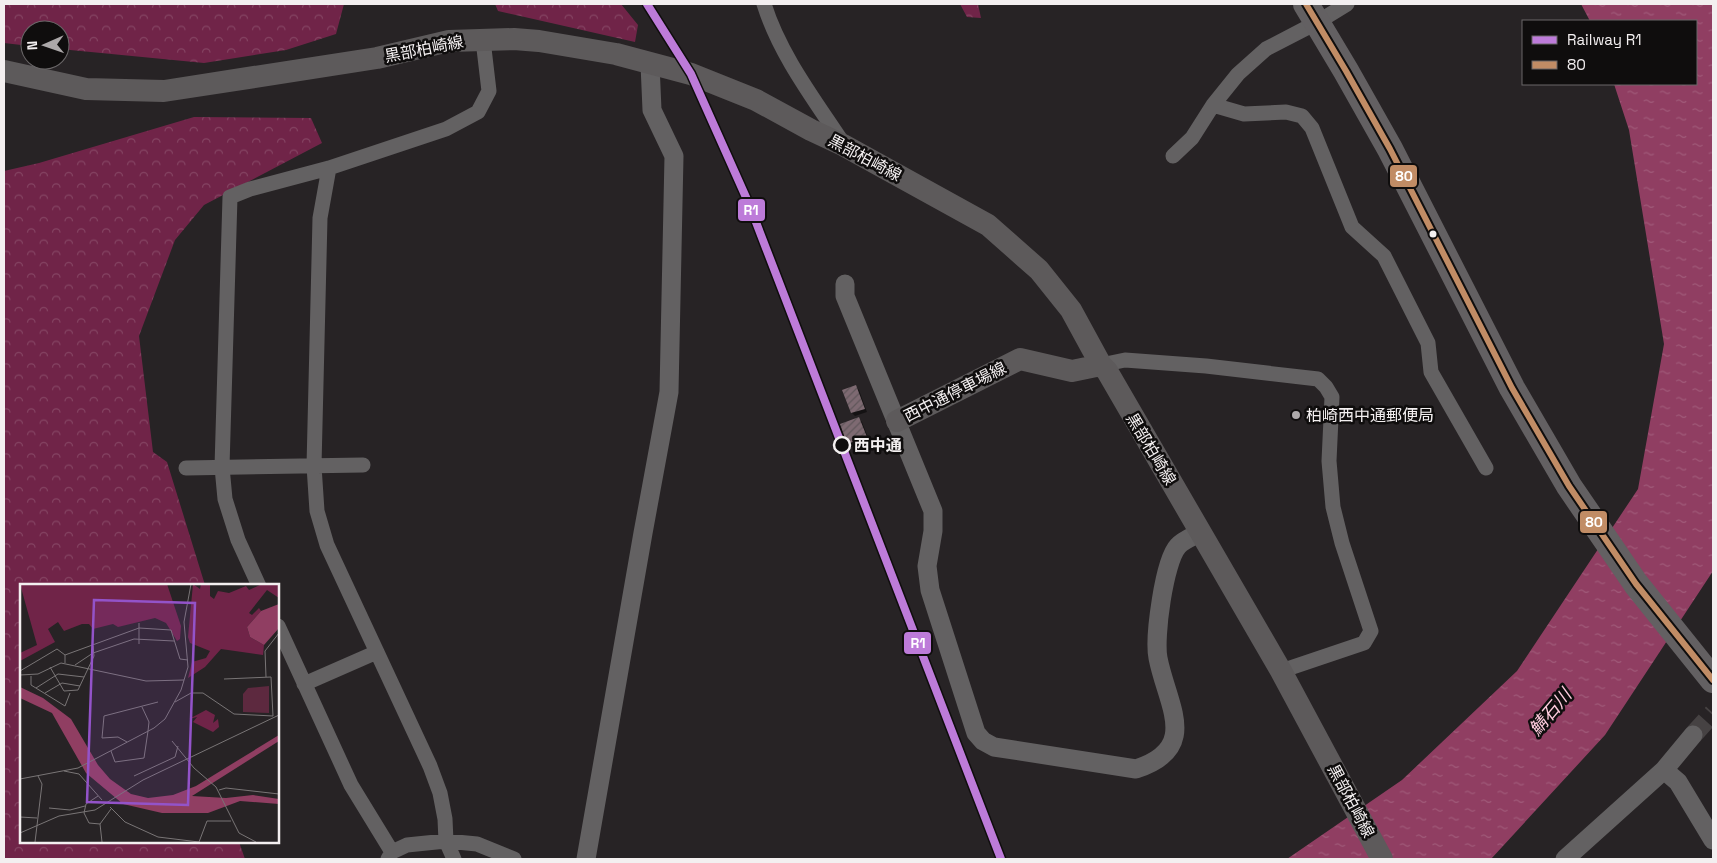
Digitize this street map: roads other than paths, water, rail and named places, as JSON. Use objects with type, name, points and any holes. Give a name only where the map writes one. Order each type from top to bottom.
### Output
[{"type":"highway","points":[[1311,13],[1390,149],[1512,388],[1569,486],[1636,584],[1713,680]]},
{"type":"main road","name":"黒部柏崎線","points":[[4,70],[86,88],[164,91],[377,58],[449,41],[514,39],[539,41],[616,54],[691,74],[743,94],[844,145],[988,225],[1039,270],[1070,310],[1281,671],[1382,859]]},
{"type":"main road","name":"西中通停車場線","points":[[897,422],[1020,359],[1072,371],[1101,365]]},
{"type":"street","points":[[764,4],[775,32],[795,70],[844,145]]},
{"type":"street","points":[[1174,156],[1192,138],[1213,105],[1238,74],[1266,49],[1311,13],[1347,4]]},
{"type":"street","points":[[258,584],[235,532],[225,499],[222,467],[230,197],[250,189],[329,168],[446,129],[478,112],[489,91],[483,40]]},
{"type":"street","points":[[586,859],[669,392],[674,156],[652,110],[650,64]]},
{"type":"street","points":[[1213,105],[1244,114],[1286,112],[1302,116],[1312,128],[1352,228],[1384,256],[1428,343],[1431,372],[1486,468]]},
{"type":"street","points":[[329,168],[320,218],[314,466],[317,511],[327,545],[430,766],[440,793],[445,819],[446,841],[454,859]]},
{"type":"street","points":[[845,284],[845,296],[933,511],[933,531],[927,566],[930,590],[976,733],[983,741],[994,748],[1136,769],[1151,764],[1168,752],[1175,733],[1176,720],[1162,676],[1158,655],[1159,620],[1164,587],[1172,555],[1178,545],[1201,532]]},
{"type":"street","points":[[1101,365],[1125,360],[1206,366],[1318,379],[1332,397],[1328,461],[1333,507],[1342,543],[1371,632],[1364,643],[1281,671]]},
{"type":"street","points":[[186,468],[363,465]]},
{"type":"street","points":[[279,628],[351,784],[390,856],[407,846],[446,841],[477,844],[514,859]]},
{"type":"street","points":[[304,684],[377,652]]},
{"type":"street","points":[[1565,859],[1664,770],[1693,735]]},
{"type":"street","points":[[1664,770],[1678,782],[1713,840]]},
{"type":"water","name":"鯖石川","points":[[1581,4],[1713,4],[1713,571],[1605,735],[1491,859],[1287,859],[1402,780],[1517,671],[1638,489],[1664,344],[1629,130],[1614,85],[1697,85],[1697,20],[1589,20]]},
{"type":"tunnel","points":[[1693,735],[1713,713]]},
{"type":"rail line","name":"R1","points":[[647,4],[691,74],[749,204],[1001,859]]},
{"type":"place","name":"柏崎西中通郵便局","points":[[1296,415]]},
{"type":"place","name":"西中通","points":[[842,445]]}]
